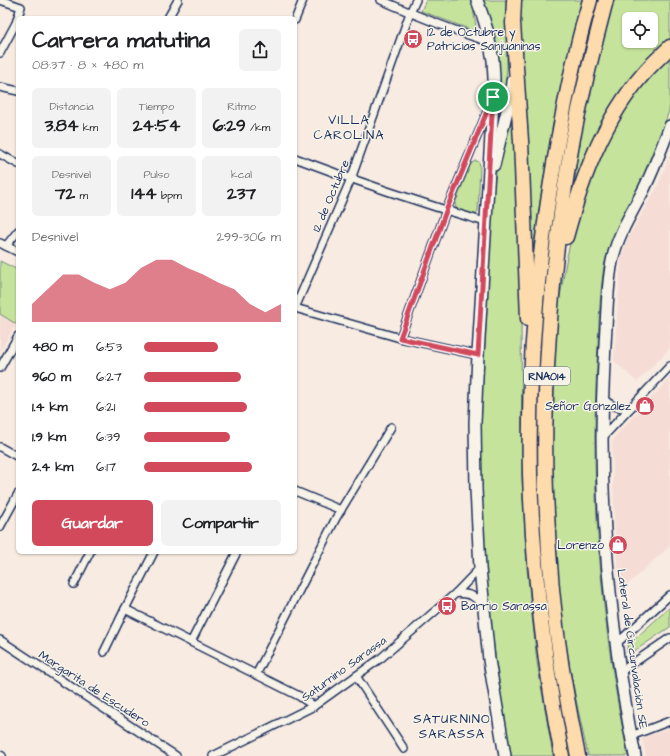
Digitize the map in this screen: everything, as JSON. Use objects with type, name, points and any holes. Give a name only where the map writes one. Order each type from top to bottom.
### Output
[{"type":"highway","points":[[514,0],[513,23],[518,80],[523,184],[531,403]]},
{"type":"highway","name":"RNA014","points":[[562,756],[547,671],[538,596],[530,473],[531,403],[536,304],[542,245],[551,182],[569,86],[590,0]]},
{"type":"highway","name":"RNA014","points":[[578,756],[557,634],[551,570],[545,458],[546,400],[552,291],[558,239],[573,140],[586,76],[606,0]]},
{"type":"highway","points":[[549,336],[564,243],[576,198],[592,157],[604,133],[627,96],[644,74],[670,47]]},
{"type":"street","points":[[0,0],[21,7],[18,16]]},
{"type":"street","points":[[169,16],[178,0]]},
{"type":"street","points":[[297,16],[303,0]]},
{"type":"street","points":[[381,0],[410,13],[489,42]]},
{"type":"street","name":"12 de Octubre","points":[[297,303],[351,179],[410,13],[416,0]]},
{"type":"street","points":[[477,0],[484,20],[489,42],[494,78],[475,423],[476,489],[480,568],[489,660],[504,756]]},
{"type":"street","points":[[0,53],[16,23]]},
{"type":"street","points":[[487,195],[511,94],[514,36]]},
{"type":"street","points":[[0,87],[16,91]]},
{"type":"street","points":[[400,338],[446,211],[493,97]]},
{"type":"street","name":"Lateral de Circunvalación SE","points":[[635,756],[620,672],[608,580],[603,496],[602,398],[604,349],[613,258],[622,234],[650,177],[670,126]]},
{"type":"street","points":[[0,154],[16,163]]},
{"type":"street","points":[[297,159],[351,179],[446,211],[485,222]]},
{"type":"street","points":[[16,233],[3,244],[16,250]]},
{"type":"street","points":[[297,309],[400,338],[478,355]]},
{"type":"street","points":[[0,368],[16,340]]},
{"type":"street","points":[[602,438],[670,366]]},
{"type":"street","points":[[602,398],[617,407],[630,408]]},
{"type":"street","points":[[256,675],[336,518],[391,427]]},
{"type":"street","points":[[0,447],[16,456]]},
{"type":"street","points":[[297,492],[341,510]]},
{"type":"street","points":[[0,528],[16,498]]},
{"type":"street","points":[[74,584],[89,554]]},
{"type":"street","points":[[104,652],[153,554]]},
{"type":"street","points":[[191,642],[236,554]]},
{"type":"street","name":"Saturnino Sarassa","points":[[213,756],[223,754],[314,706],[381,658],[456,594],[480,568]]},
{"type":"street","points":[[456,594],[466,594],[472,596],[484,606]]},
{"type":"street","points":[[616,644],[670,595]]},
{"type":"street","points":[[125,609],[299,696],[314,706]]},
{"type":"street","points":[[620,672],[670,638]]},
{"type":"street","name":"Margarita de Escudero","points":[[0,640],[176,756]]},
{"type":"street","points":[[356,676],[404,749]]},
{"type":"street","points":[[631,736],[670,721]]},
{"type":"shaded area","points":[[670,155],[670,348],[637,382],[614,361],[621,259],[627,240],[656,190]]},
{"type":"shaded area","points":[[0,314],[16,324],[0,352]]},
{"type":"shaded area","points":[[670,378],[670,546],[619,592],[614,516],[612,443],[615,436]]},
{"type":"shaded area","points":[[670,728],[670,756],[646,756],[642,738]]},
{"type":"green space","points":[[426,0],[470,0],[472,3],[477,32],[421,11]]},
{"type":"green space","points":[[481,0],[506,0],[507,68],[504,101],[496,135]]},
{"type":"green space","points":[[520,0],[582,0],[565,67],[551,135],[531,271],[522,74]]},
{"type":"green space","points":[[613,0],[670,0],[670,40],[648,63],[574,188],[580,140],[595,70]]},
{"type":"green space","points":[[670,57],[669,111],[641,181],[614,235],[607,255],[602,278],[595,412],[597,511],[604,610],[628,756],[588,756],[563,627],[558,576],[552,456],[558,309],[567,256],[578,212],[609,133],[636,94]]},
{"type":"green space","points":[[513,105],[521,312],[522,478],[527,569],[537,662],[553,756],[511,756],[489,606],[483,531],[481,423],[491,220],[494,185],[502,145]]},
{"type":"green space","points":[[475,161],[479,162],[480,166],[478,211],[474,215],[460,212],[456,208],[455,204],[470,166]]},
{"type":"green space","points":[[0,261],[16,269],[16,324],[0,314]]},
{"type":"green space","points":[[670,607],[670,627],[630,654],[627,652],[628,645]]},
{"type":"place","name":"12 de Octubre y Patricias Sanjuaninas","points":[[413,39]]},
{"type":"place","name":"Señor Gonzalez","points":[[645,406]]},
{"type":"place","name":"Lorenzo","points":[[618,545]]},
{"type":"place","name":"Barrio Sarassa","points":[[447,606]]},
{"type":"district","name":"VILLA CAROLINA","points":[[349,128]]},
{"type":"district","name":"SATURNINO SARASSA","points":[[452,726]]},
{"type":"route","points":[[493,97],[481,288],[478,355],[400,338],[446,211],[493,97]]}]
